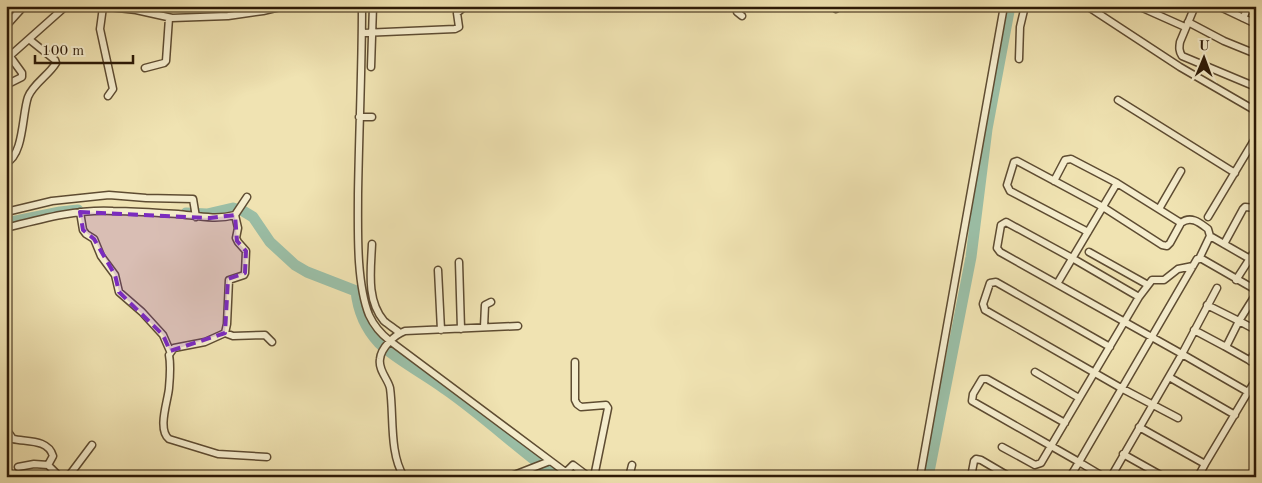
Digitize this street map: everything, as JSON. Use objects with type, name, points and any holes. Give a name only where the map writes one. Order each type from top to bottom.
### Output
[{"type":"street","points":[[6,26],[24,6]]},
{"type":"street","points":[[6,85],[22,76],[22,73],[8,55],[30,40],[66,6]]},
{"type":"street","points":[[108,96],[113,87],[106,64],[100,30],[102,6],[136,10],[169,18],[228,16],[284,6]]},
{"type":"street","points":[[362,6],[371,67]]},
{"type":"street","points":[[373,6],[367,33],[360,117],[359,260],[364,297],[369,315],[381,334],[394,339],[572,477]]},
{"type":"street","points":[[367,33],[455,29],[458,27],[458,13],[465,6]]},
{"type":"street","points":[[736,6],[742,16]]},
{"type":"street","points":[[920,477],[1004,6]]},
{"type":"street","points":[[1019,59],[1020,27],[1025,6]]},
{"type":"street","points":[[1087,6],[1180,67],[1256,111]]},
{"type":"street","points":[[1138,6],[1256,54]]},
{"type":"street","points":[[1195,6],[1179,47],[1182,56],[1256,87]]},
{"type":"street","points":[[1218,6],[1256,24]]},
{"type":"street","points":[[1243,18],[1249,6]]},
{"type":"street","points":[[145,68],[166,61],[169,18]]},
{"type":"street","points":[[6,163],[12,160],[17,151],[29,94],[56,63],[55,60],[30,40]]},
{"type":"street","points":[[1118,100],[1235,173]]},
{"type":"street","points":[[360,117],[371,117]]},
{"type":"street","points":[[1208,217],[1254,146],[1256,137]]},
{"type":"street","points":[[1054,181],[1065,160],[1071,159],[1181,222]]},
{"type":"street","points":[[1088,232],[1010,191],[1007,185],[1013,164],[1017,161],[1103,207],[1162,245],[1167,246],[1170,243],[1181,222],[1191,219],[1208,230],[1210,236],[1250,259]]},
{"type":"street","points":[[1159,209],[1182,171]]},
{"type":"street","points":[[1057,284],[1117,184]]},
{"type":"street","points":[[6,212],[52,201],[109,195],[194,201],[195,215]]},
{"type":"street","points":[[225,333],[229,280],[245,273],[246,251],[236,238],[238,228],[236,214],[245,199]]},
{"type":"street","points":[[1224,244],[1243,209],[1245,207],[1256,208]]},
{"type":"street","points":[[6,228],[80,212],[110,210],[195,215],[210,218],[236,214]]},
{"type":"street","points":[[80,212],[83,230],[94,240],[100,256],[115,275],[119,292],[142,312],[163,335],[170,351],[170,389],[164,423],[165,436],[169,439],[218,454],[267,457]]},
{"type":"street","points":[[1139,298],[1006,222],[1001,225],[997,244],[1000,252],[1248,392]]},
{"type":"street","points":[[1070,477],[1197,259],[1199,259],[1210,236]]},
{"type":"street","points":[[372,244],[371,284],[373,298],[394,339]]},
{"type":"street","points":[[1236,280],[1256,249]]},
{"type":"street","points":[[1089,252],[1148,284]]},
{"type":"street","points":[[1199,259],[1256,290]]},
{"type":"street","points":[[459,262],[461,329]]},
{"type":"street","points":[[1002,447],[1035,465],[1041,463],[1148,284],[1152,280],[1164,280],[1178,269],[1193,266]]},
{"type":"street","points":[[438,270],[440,330]]},
{"type":"street","points":[[1110,347],[996,282],[990,284],[983,304],[985,310],[1121,388],[1178,418]]},
{"type":"street","points":[[1111,477],[1182,354],[1217,288]]},
{"type":"street","points":[[1224,346],[1227,344],[1256,294]]},
{"type":"street","points":[[484,328],[485,305],[491,302]]},
{"type":"street","points":[[1207,306],[1256,330]]},
{"type":"street","points":[[404,477],[397,458],[389,382],[380,364],[380,357],[384,350],[405,331],[518,326]]},
{"type":"street","points":[[1194,330],[1253,362],[1256,350]]},
{"type":"street","points":[[170,351],[174,348],[205,342],[225,333],[233,336],[265,335],[272,342]]},
{"type":"street","points":[[575,362],[576,404],[581,406],[606,405],[608,408],[594,477]]},
{"type":"street","points":[[1035,372],[1079,398]]},
{"type":"street","points":[[1169,377],[1235,415]]},
{"type":"street","points":[[1065,423],[987,378],[982,379],[973,394],[972,401],[1104,477]]},
{"type":"street","points":[[1198,477],[1255,382]]},
{"type":"street","points":[[1139,427],[1205,464]]},
{"type":"street","points":[[6,429],[13,439],[35,441],[48,448],[53,456],[48,466]]},
{"type":"street","points":[[79,477],[68,475],[92,445]]},
{"type":"street","points":[[1123,454],[1164,477]]},
{"type":"street","points":[[971,477],[976,459],[1010,477]]},
{"type":"street","points":[[509,477],[550,461]]},
{"type":"street","points":[[18,467],[34,464],[48,466],[60,477]]},
{"type":"street","points":[[566,472],[573,465],[589,477]]},
{"type":"street","points":[[632,465],[630,473],[632,477]]},
{"type":"street","points":[[524,471],[532,477]]},
{"type":"highlighted area","points":[[80,212],[210,218],[235,215],[237,241],[246,251],[245,273],[228,279],[225,333],[170,351],[163,335],[119,292],[115,275],[94,239],[83,230]]},
{"type":"waterway","points":[[928,477],[971,257],[987,129],[1010,6]]},
{"type":"waterway","points":[[186,213],[207,214],[233,208],[253,217],[270,242],[295,265],[307,272],[356,291],[360,312],[366,325],[374,337],[386,349],[459,399],[557,477]]},
{"type":"waterway","points":[[6,223],[78,210]]}]
